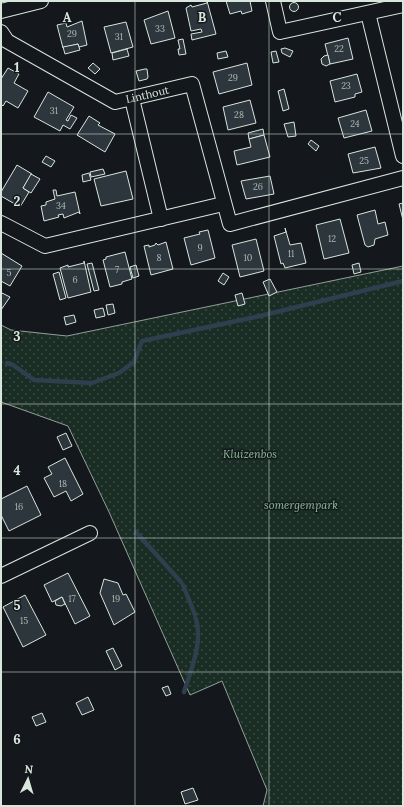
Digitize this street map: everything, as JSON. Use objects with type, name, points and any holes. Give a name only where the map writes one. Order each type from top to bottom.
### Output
[{"type":"street","points":[[1,11],[41,1]]},
{"type":"street","points":[[273,1],[280,32],[403,5]]},
{"type":"street","points":[[368,13],[403,156]]},
{"type":"street","name":"Linthout","points":[[1,32],[7,41],[115,102],[192,84],[223,204],[230,224],[403,178]]},
{"type":"street","points":[[132,99],[161,219]]},
{"type":"street","points":[[1,223],[45,246],[223,204]]},
{"type":"street","points":[[1,576],[90,533]]},
{"type":"green space","name":"Kluizenbos","points":[[403,266],[403,806],[263,806],[267,790],[222,681],[190,695],[109,512],[68,426],[1,402],[1,325],[11,330],[67,336]]},
{"type":"building","points":[[207,1],[216,34],[192,40],[191,34],[202,32],[201,29],[191,31],[186,8],[191,5],[192,7],[207,3]]},
{"type":"building","points":[[226,1],[250,1],[252,11],[242,14],[241,11],[230,14]]},
{"type":"building","points":[[294,2],[299,7],[294,12],[289,7]]},
{"type":"building","points":[[168,11],[175,38],[151,44],[144,20]]},
{"type":"building","points":[[82,21],[87,45],[79,47],[78,44],[63,48],[57,25],[66,23],[67,27]]},
{"type":"building","points":[[126,22],[133,47],[111,53],[104,27]]},
{"type":"building","points":[[348,38],[353,59],[330,64],[325,44]]},
{"type":"building","points":[[183,39],[186,54],[179,55],[178,49],[180,49],[178,40]]},
{"type":"building","points":[[78,44],[80,50],[65,54],[63,47]]},
{"type":"building","points":[[285,48],[293,51],[290,57],[282,53],[281,49]]},
{"type":"building","points":[[127,49],[129,56],[113,60],[112,53]]},
{"type":"building","points":[[226,51],[228,57],[218,59],[217,53]]},
{"type":"building","points":[[276,51],[279,62],[273,63],[271,52]]},
{"type":"building","points":[[328,55],[330,64],[326,66],[322,64],[321,59]]},
{"type":"building","points":[[93,63],[100,69],[95,74],[88,68]]},
{"type":"building","points":[[247,63],[252,85],[219,94],[213,72]]},
{"type":"building","points":[[8,68],[19,74],[14,83],[28,91],[18,108],[6,101],[3,106],[1,104],[1,79]]},
{"type":"building","points":[[147,69],[147,79],[139,81],[136,71]]},
{"type":"building","points":[[357,74],[362,92],[355,94],[355,97],[335,102],[330,81]]},
{"type":"building","points":[[284,89],[289,109],[283,111],[278,91]]},
{"type":"building","points":[[48,92],[74,107],[66,120],[68,121],[71,115],[77,118],[70,129],[63,125],[60,131],[34,117]]},
{"type":"building","points":[[250,100],[256,123],[228,130],[223,107]]},
{"type":"building","points":[[366,110],[372,131],[344,138],[338,118]]},
{"type":"building","points":[[89,116],[100,123],[98,125],[115,134],[105,152],[77,135]]},
{"type":"building","points":[[294,122],[296,136],[288,137],[284,124]]},
{"type":"building","points":[[263,129],[264,135],[249,139],[248,133]]},
{"type":"building","points":[[264,135],[270,157],[237,165],[234,151],[251,147],[249,139]]},
{"type":"building","points":[[311,140],[319,146],[316,151],[308,144]]},
{"type":"building","points":[[375,147],[381,168],[353,173],[348,154]]},
{"type":"building","points":[[46,156],[55,161],[51,167],[42,162]]},
{"type":"building","points":[[17,165],[32,174],[23,188],[29,192],[20,207],[1,196],[1,192]]},
{"type":"building","points":[[103,169],[105,174],[91,177],[90,172]]},
{"type":"building","points":[[126,171],[133,199],[101,206],[94,179]]},
{"type":"building","points":[[89,173],[91,180],[83,182],[82,175]]},
{"type":"building","points":[[31,174],[40,179],[31,193],[23,188]]},
{"type":"building","points":[[270,176],[274,194],[246,199],[241,181]]},
{"type":"building","points":[[53,190],[56,190],[57,196],[75,192],[80,214],[79,212],[64,218],[63,214],[58,215],[59,217],[44,221],[41,206],[46,205],[46,202],[55,199]]},
{"type":"building","points":[[403,203],[403,220],[399,204]]},
{"type":"building","points":[[375,210],[378,224],[385,222],[388,235],[375,239],[374,245],[368,247],[365,245],[357,215]]},
{"type":"building","points":[[340,219],[349,253],[324,259],[316,225]]},
{"type":"building","points":[[285,228],[290,245],[301,243],[306,263],[285,268],[283,263],[281,264],[274,236],[286,232]]},
{"type":"building","points":[[208,230],[215,258],[191,265],[184,238],[200,234],[199,232]]},
{"type":"building","points":[[256,239],[264,271],[240,277],[232,245]]},
{"type":"building","points":[[166,242],[173,269],[151,275],[144,246],[149,245],[149,247],[155,245],[156,243],[158,245]]},
{"type":"building","points":[[125,252],[132,279],[122,282],[122,284],[110,287],[103,260],[106,259],[106,257]]},
{"type":"building","points":[[1,253],[22,266],[10,286],[1,281]]},
{"type":"building","points":[[84,261],[91,292],[68,298],[60,268],[68,265],[68,267],[84,263]]},
{"type":"building","points":[[92,263],[99,290],[94,291],[87,264]]},
{"type":"building","points":[[359,263],[361,272],[354,274],[352,265]]},
{"type":"building","points":[[136,265],[139,276],[133,278],[130,267]]},
{"type":"building","points":[[59,272],[66,298],[60,300],[53,274]]},
{"type":"building","points":[[223,273],[229,277],[224,285],[218,281]]},
{"type":"building","points":[[270,279],[277,292],[269,296],[263,282]]},
{"type":"building","points":[[2,293],[10,297],[1,310],[1,295]]},
{"type":"building","points":[[242,293],[245,304],[238,306],[235,295]]},
{"type":"building","points":[[113,304],[115,313],[108,315],[106,305]]},
{"type":"building","points":[[103,308],[105,316],[96,318],[94,310]]},
{"type":"building","points":[[74,315],[76,322],[66,325],[64,317]]},
{"type":"building","points":[[66,433],[72,446],[63,450],[57,437]]},
{"type":"building","points":[[65,458],[83,494],[71,501],[66,491],[54,497],[44,478],[52,474],[48,467]]},
{"type":"building","points":[[27,486],[41,515],[9,531],[1,515],[1,499]]},
{"type":"building","points":[[68,573],[90,616],[75,624],[62,597],[52,602],[44,585]]},
{"type":"building","points":[[104,579],[118,583],[123,595],[126,594],[135,612],[114,625],[100,593]]},
{"type":"building","points":[[25,595],[46,635],[23,647],[3,607]]},
{"type":"building","points":[[62,597],[65,604],[61,606],[56,605],[55,601]]},
{"type":"building","points":[[113,648],[122,666],[115,670],[106,651]]},
{"type":"building","points":[[168,686],[171,694],[166,696],[162,688]]},
{"type":"building","points":[[88,697],[94,710],[82,715],[76,703]]},
{"type":"building","points":[[42,713],[46,722],[36,726],[32,717]]},
{"type":"building","points":[[193,788],[198,800],[185,804],[181,792]]},
{"type":"waterway","points":[[7,363],[13,365],[34,380],[92,383],[119,373],[134,362],[142,341],[260,316],[403,281]]},
{"type":"waterway","points":[[136,532],[181,582]]},
{"type":"waterway","points":[[183,585],[195,615]]},
{"type":"waterway","points":[[184,692],[197,647],[198,628],[196,619]]},
{"type":"park label","name":"somergempark","points":[[301,505]]}]
